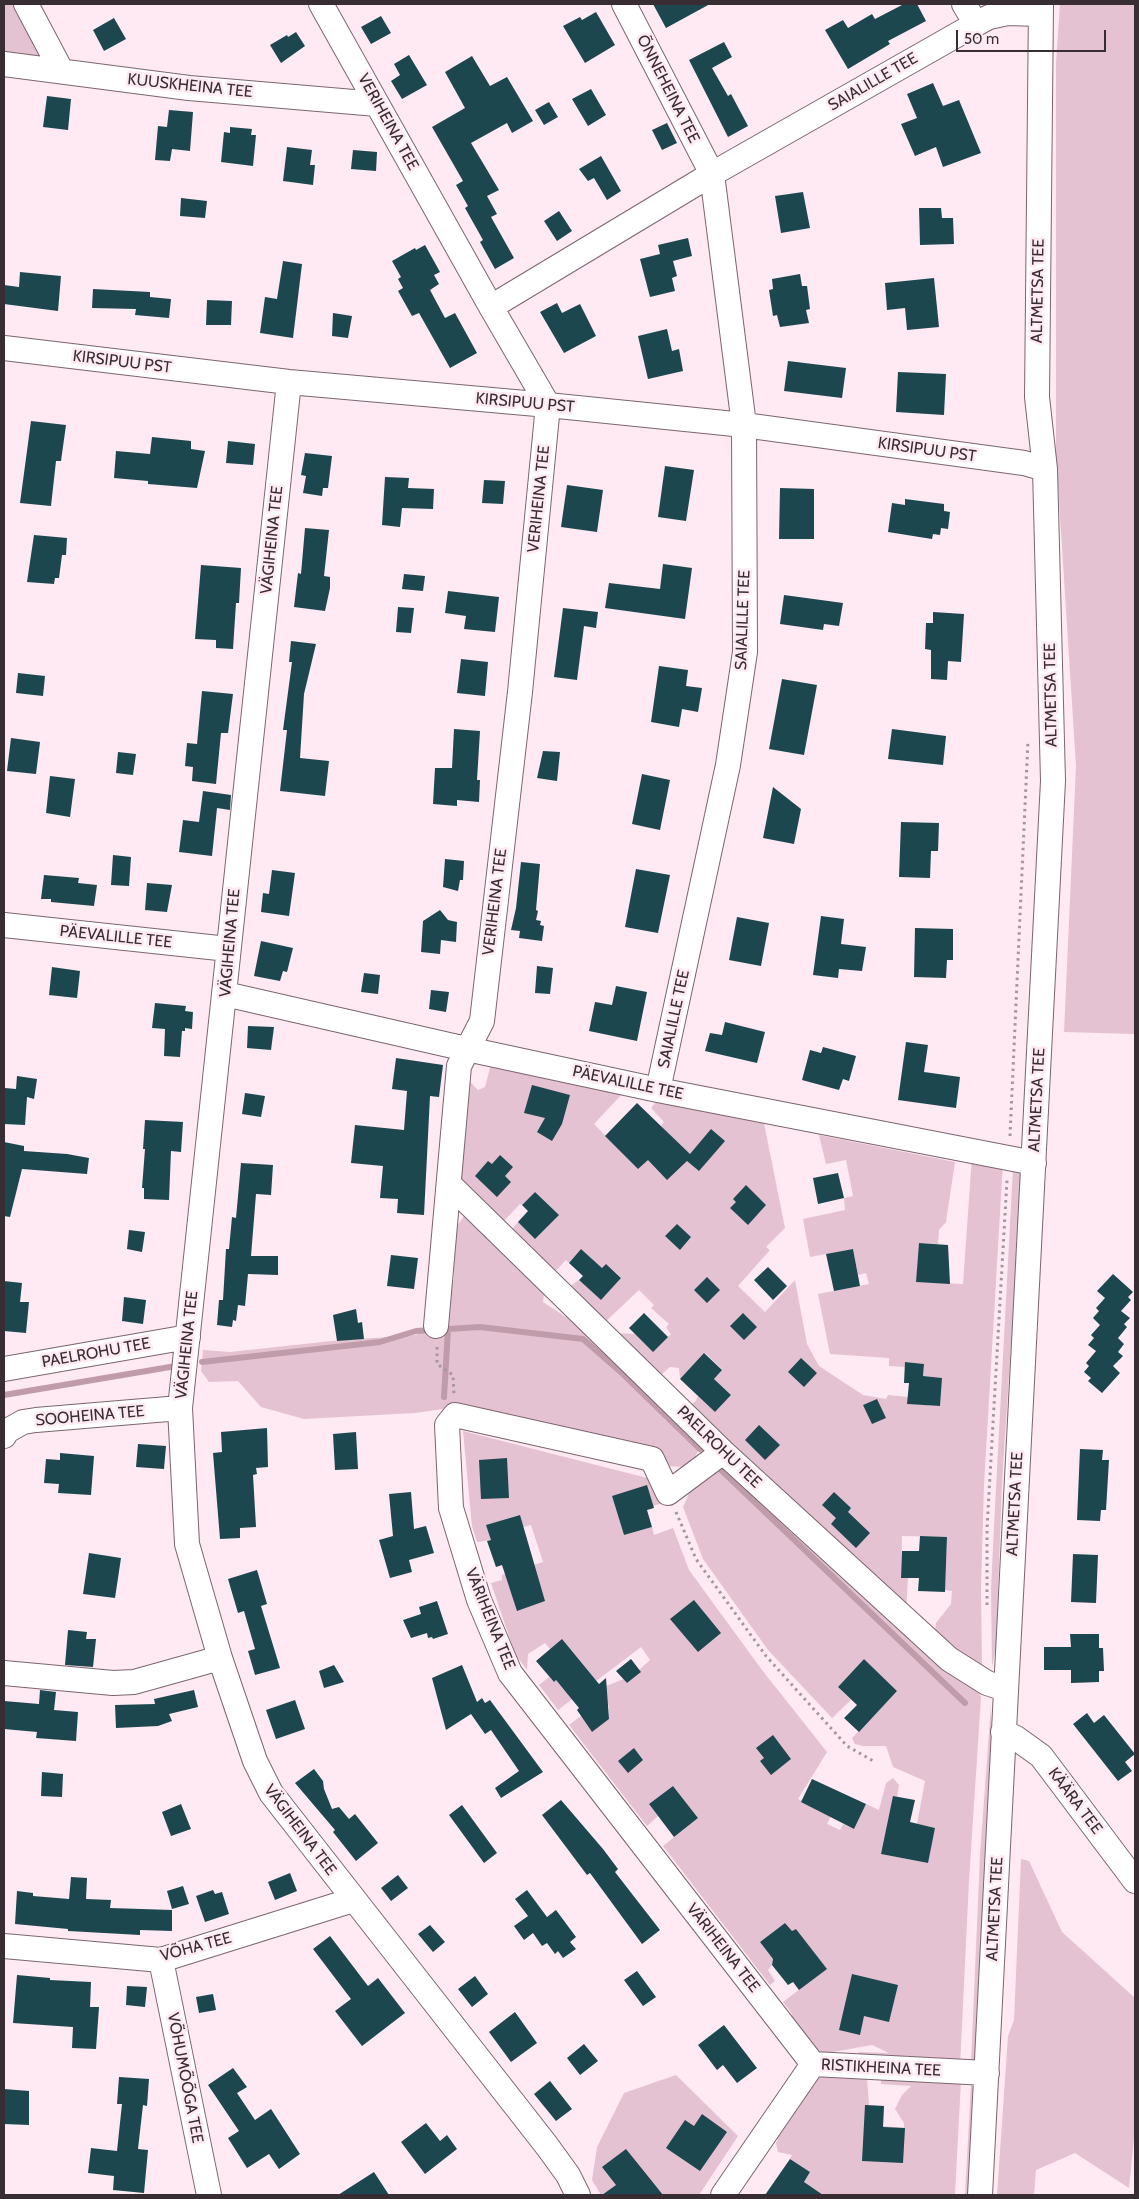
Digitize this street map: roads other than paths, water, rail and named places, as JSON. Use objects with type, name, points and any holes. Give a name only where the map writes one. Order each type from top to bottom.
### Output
[{"type":"street","points":[[26,4],[60,70]]},
{"type":"street","name":"VERIHEINA TEE","points":[[322,4],[491,307],[548,405],[520,692],[482,1021],[468,1049]]},
{"type":"street","name":"ÕNNEHEINA TEE","points":[[624,4],[712,174]]},
{"type":"street","name":"SAIALILLE TEE","points":[[491,307],[712,174],[970,14],[989,16],[1041,9]]},
{"type":"street","name":"ALTMETSA TEE","points":[[980,2195],[1004,1689],[1034,1163],[1053,781],[1045,469],[1037,397],[1041,9]]},
{"type":"street","name":"KUUSKHEINA TEE","points":[[4,64],[189,88],[377,104]]},
{"type":"street","name":"SAIALILLE TEE","points":[[658,1090],[728,765],[745,652],[744,425],[712,174]]},
{"type":"street","name":"KIRSIPUU PST","points":[[4,348],[289,382],[744,425],[1024,463],[1045,469]]},
{"type":"street","name":"VÄGIHEINA TEE","points":[[289,382],[180,1408],[188,1544],[220,1658],[262,1778],[270,1793],[547,2146],[568,2175],[578,2195]]},
{"type":"street","name":"PÄEVALILLE TEE","points":[[4,925],[228,949]]},
{"type":"street","name":"PÄEVALILLE TEE","points":[[225,994],[658,1090],[1034,1163]]},
{"type":"street","points":[[437,1335],[459,1066],[468,1049]]},
{"type":"street","name":"PAELROHU TEE","points":[[449,1184],[724,1452],[949,1659],[987,1683],[1004,1689]]},
{"type":"street","name":"PAELROHU TEE","points":[[4,1369],[188,1337]]},
{"type":"street","name":"SOOHEINA TEE","points":[[4,1436],[7,1431],[23,1422],[180,1408]]},
{"type":"street","name":"VÄRIHEINA TEE","points":[[724,1452],[668,1493],[652,1460],[455,1415],[447,1425],[452,1508],[479,1600],[510,1673],[813,2064]]},
{"type":"street","points":[[4,1673],[113,1683],[134,1682],[220,1658]]},
{"type":"street","name":"KÄÄRA TEE","points":[[1003,1732],[1016,1738],[1041,1756],[1135,1881]]},
{"type":"street","name":"VÕHA TEE","points":[[4,1946],[161,1960],[353,1900]]},
{"type":"street","name":"VÕHUMÕÕGA TEE","points":[[161,1960],[209,2195]]},
{"type":"street","name":"RISTIKHEINA TEE","points":[[723,2195],[813,2064],[987,2073]]},
{"type":"waterway","points":[[202,1362],[380,1342],[416,1331],[480,1327],[583,1339],[623,1374],[700,1449]]},
{"type":"waterway","points":[[444,1397],[448,1329]]},
{"type":"waterway","points":[[4,1395],[176,1366]]},
{"type":"waterway","points":[[718,1467],[965,1703]]}]
